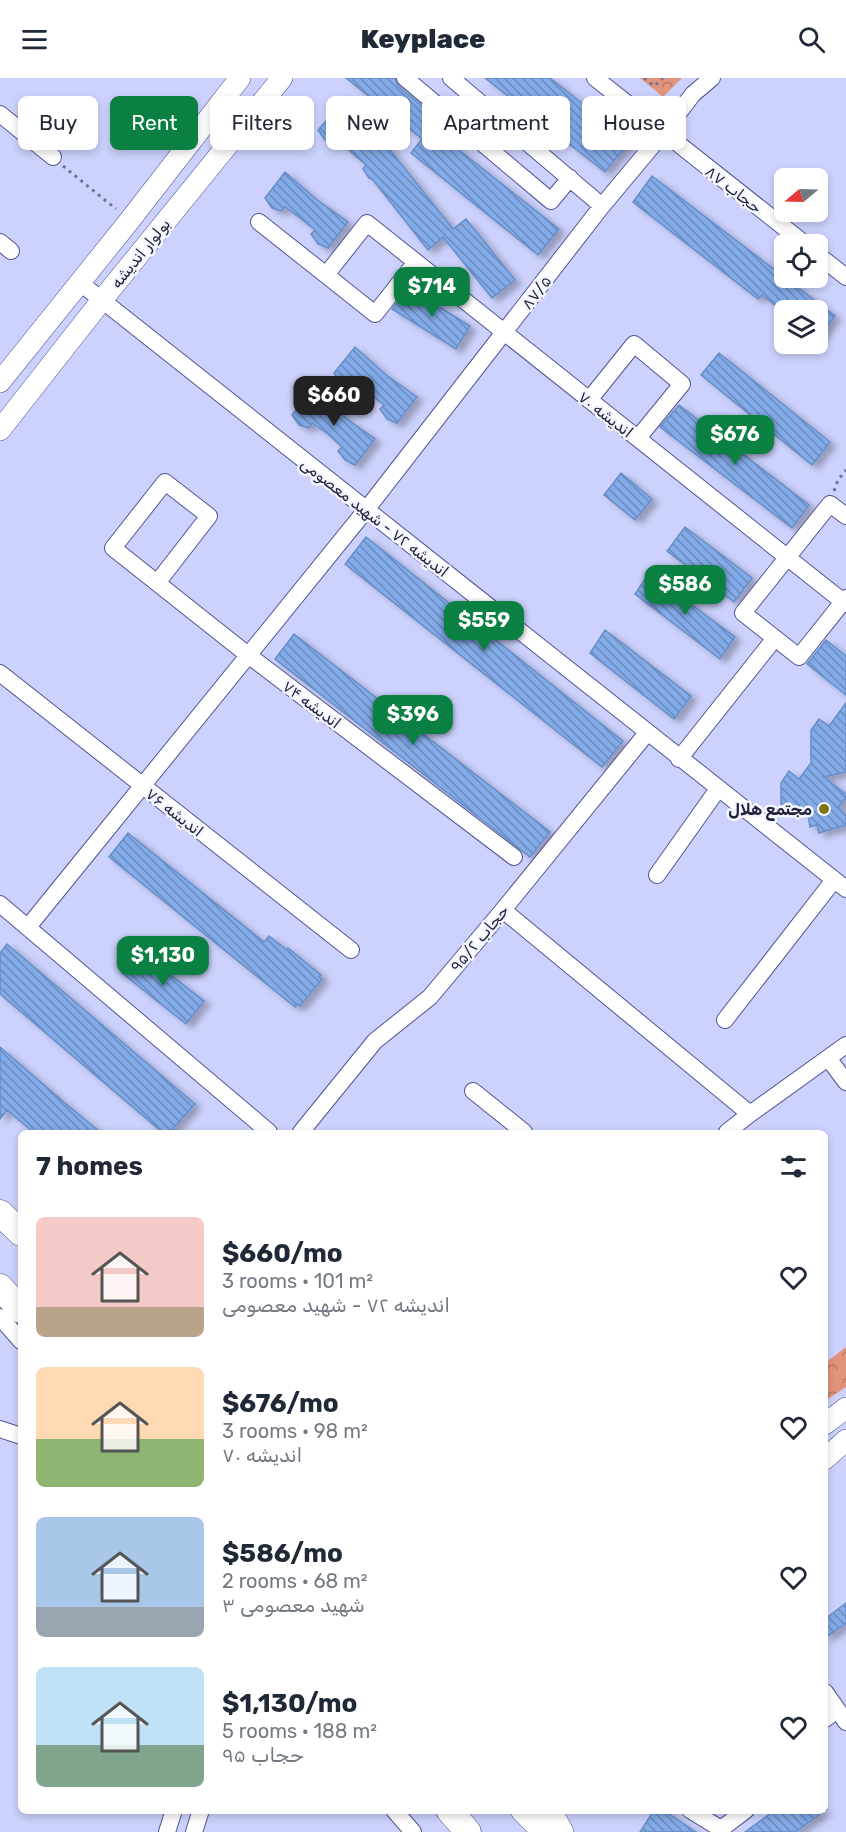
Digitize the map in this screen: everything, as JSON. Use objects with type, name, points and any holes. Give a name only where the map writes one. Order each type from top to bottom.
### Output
[{"type":"highway","points":[[0,1213],[18,1230]]},
{"type":"highway","points":[[0,1287],[18,1307]]},
{"type":"highway","points":[[452,1814],[468,1832]]},
{"type":"highway","points":[[528,1814],[546,1832]]},
{"type":"main road","name":"بولوار اندیشه","points":[[0,382],[240,78]]},
{"type":"main road","name":"بولوار اندیشه","points":[[0,430],[282,78]]},
{"type":"main road","points":[[828,1422],[846,1408]]},
{"type":"main road","points":[[828,1456],[846,1440]]},
{"type":"main road","points":[[553,1814],[563,1832]]},
{"type":"street","points":[[405,78],[551,201],[570,178]]},
{"type":"street","points":[[451,78],[602,206]]},
{"type":"street","name":"حجاب ۸۷","points":[[595,78],[617,96]]},
{"type":"street","name":"۸۷/۵","points":[[686,103],[712,78]]},
{"type":"street","points":[[0,114],[53,157]]},
{"type":"street","name":"۸۷/۵","points":[[28,927],[366,510],[602,206],[649,150]]},
{"type":"street","name":"حجاب ۸۷","points":[[685,150],[792,234]]},
{"type":"street","points":[[259,222],[375,314],[416,262]]},
{"type":"street","name":"اندیشه ۷۰","points":[[326,275],[367,223],[845,601]]},
{"type":"street","points":[[828,263],[846,277]]},
{"type":"street","name":"اندیشه ۷۲ - شهید معصومی","points":[[79,282],[840,885]]},
{"type":"street","points":[[589,400],[634,344],[682,384],[638,438]]},
{"type":"street","name":"اندیشه ۷۴","points":[[157,583],[209,516],[165,482],[113,549],[248,655],[514,858]]},
{"type":"street","points":[[845,601],[799,657],[743,613],[830,504],[846,516]]},
{"type":"street","points":[[679,759],[775,638]]},
{"type":"street","name":"اندیشه ۷۶","points":[[0,673],[351,950]]},
{"type":"street","name":"حجاب ۹۵/۲","points":[[303,1130],[375,1041],[430,997],[647,733]]},
{"type":"street","points":[[657,875],[718,789]]},
{"type":"street","points":[[726,1020],[840,885]]},
{"type":"street","points":[[0,904],[267,1130]]},
{"type":"street","points":[[503,910],[750,1114]]},
{"type":"street","points":[[730,1130],[846,1045]]},
{"type":"street","points":[[828,1058],[846,1082]]},
{"type":"street","points":[[473,1092],[521,1130]]},
{"type":"street","points":[[0,1317],[18,1338]]},
{"type":"street","points":[[0,1429],[18,1435]]},
{"type":"street","points":[[828,1699],[836,1717]]},
{"type":"street","points":[[167,1832],[173,1814]]},
{"type":"street","points":[[194,1832],[200,1814]]},
{"type":"street","points":[[397,1814],[413,1832]]},
{"type":"street","points":[[697,1814],[721,1829],[741,1814]]},
{"type":"path","points":[[644,78],[654,86],[663,78]]},
{"type":"path","points":[[53,157],[130,220]]},
{"type":"path","points":[[830,504],[838,480],[846,470]]},
{"type":"green space","points":[[640,78],[682,78],[662,96]]},
{"type":"green space","points":[[846,1347],[846,1387],[828,1399],[828,1361]]},
{"type":"building","points":[[346,78],[395,78],[398,86],[422,106],[422,139],[410,129],[410,96],[368,96]]},
{"type":"building","points":[[485,78],[550,78],[582,103],[582,150],[623,150],[605,172],[570,145],[570,96],[508,96]]},
{"type":"building","points":[[326,121],[326,140],[325,140],[318,130]]},
{"type":"building","points":[[422,139],[422,150],[459,150],[559,229],[538,255],[411,153]]},
{"type":"building","points":[[349,150],[390,150],[453,229],[466,219],[515,280],[492,298],[443,237],[428,250],[373,180],[369,178],[363,169],[366,165]]},
{"type":"building","points":[[285,172],[316,199],[348,222],[328,248],[318,244],[311,234],[315,230],[300,218],[285,207],[281,211],[272,208],[265,198]]},
{"type":"building","points":[[652,176],[774,269],[774,288],[798,288],[814,300],[774,300],[774,304],[762,295],[758,299],[633,202]]},
{"type":"building","points":[[409,288],[470,326],[456,349],[392,309]]},
{"type":"building","points":[[828,311],[835,316],[828,325]]},
{"type":"building","points":[[355,347],[385,374],[417,397],[397,423],[387,419],[380,409],[384,405],[369,393],[354,382],[351,386],[341,383],[334,373]]},
{"type":"building","points":[[719,353],[830,442],[812,465],[701,375]]},
{"type":"building","points":[[313,389],[343,416],[375,439],[355,465],[345,460],[338,451],[342,447],[328,434],[312,423],[309,428],[299,425],[292,415]]},
{"type":"building","points":[[679,405],[809,505],[792,528],[660,427]]},
{"type":"building","points":[[621,473],[652,499],[635,520],[604,495]]},
{"type":"building","points":[[685,527],[752,578],[734,602],[667,551]]},
{"type":"building","points":[[366,537],[623,741],[602,767],[345,564]]},
{"type":"building","points":[[649,573],[735,637],[720,659],[635,594]]},
{"type":"building","points":[[605,630],[691,696],[674,719],[590,653]]},
{"type":"building","points":[[294,634],[550,832],[530,857],[275,659]]},
{"type":"building","points":[[826,640],[846,656],[846,695],[807,664]]},
{"type":"building","points":[[846,703],[846,772],[824,777],[846,794],[846,798],[838,808],[846,815],[846,825],[819,833],[817,825],[810,827],[807,808],[789,811],[787,803],[781,804],[781,783],[789,771],[799,779],[811,763],[811,730],[819,719],[829,726]]},
{"type":"building","points":[[128,833],[264,942],[269,936],[287,950],[288,948],[321,975],[319,977],[322,979],[300,1006],[297,1004],[295,1007],[109,857]]},
{"type":"building","points":[[7,944],[195,1104],[172,1130],[160,1130],[0,994],[0,953]]},
{"type":"building","points":[[140,951],[204,1001],[186,1024],[122,973]]},
{"type":"building","points":[[0,1047],[98,1130],[31,1130],[7,1110],[0,1119]]},
{"type":"building","points":[[846,1603],[846,1623],[828,1636],[828,1617]]},
{"type":"building","points":[[651,1814],[669,1814],[696,1832],[640,1832]]},
{"type":"building","points":[[770,1814],[820,1814],[795,1832],[745,1832]]},
{"type":"place","name":"مجتمع هلال","points":[[824,809]]}]
